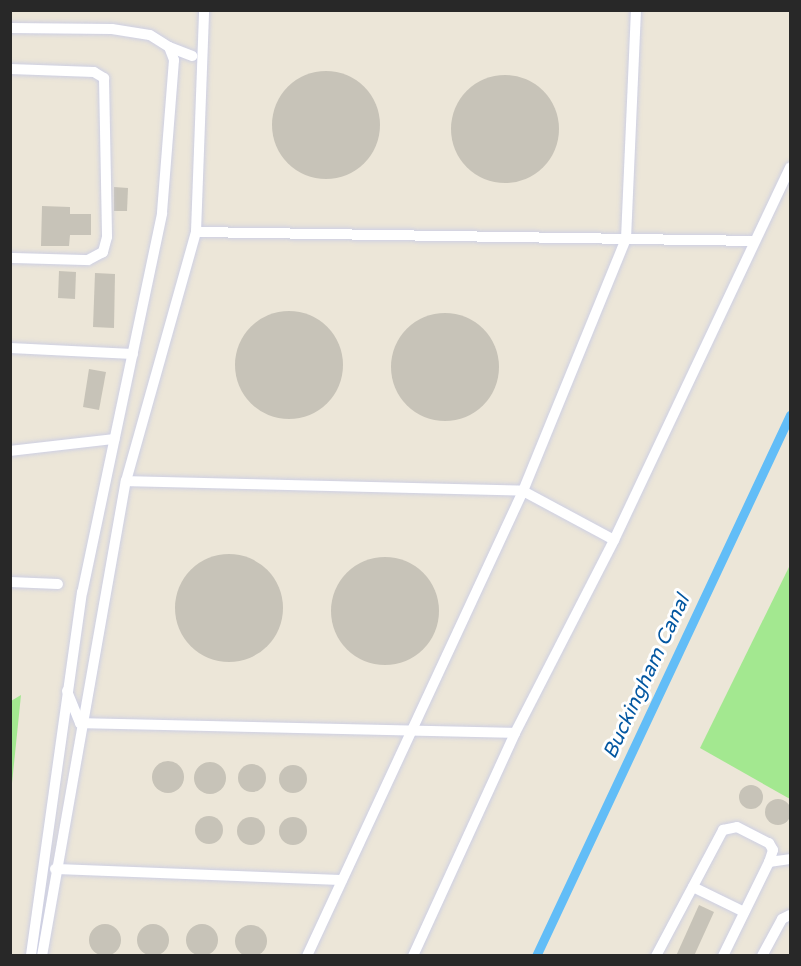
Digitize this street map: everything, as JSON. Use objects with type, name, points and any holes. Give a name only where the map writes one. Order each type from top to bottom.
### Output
[{"type":"street","points":[[42,956],[54,869],[126,481],[195,232],[204,10]]},
{"type":"street","points":[[307,956],[523,491],[626,239],[636,10]]},
{"type":"street","points":[[10,28],[112,29],[150,35],[169,47],[192,56]]},
{"type":"street","points":[[31,956],[82,592],[162,214],[174,82],[169,47]]},
{"type":"street","points":[[10,69],[94,72],[104,78],[107,237],[102,252],[88,260],[10,258]]},
{"type":"street","points":[[413,956],[515,733],[614,540],[790,167]]},
{"type":"street","points":[[195,232],[754,241]]},
{"type":"street","points":[[10,348],[133,354]]},
{"type":"street","points":[[10,451],[114,439]]},
{"type":"street","points":[[126,481],[523,491],[614,540]]},
{"type":"street","points":[[10,582],[58,584]]},
{"type":"street","points":[[67,690],[80,723]]},
{"type":"street","points":[[80,723],[515,733]]},
{"type":"street","points":[[656,956],[727,827],[737,827],[769,843],[772,850],[769,862],[723,956]]},
{"type":"street","points":[[45,858],[54,869],[342,880]]},
{"type":"street","points":[[769,862],[790,859]]},
{"type":"street","points":[[40,888],[54,869]]},
{"type":"street","points":[[693,887],[744,912]]},
{"type":"street","points":[[762,956],[782,919],[790,915]]},
{"type":"green space","points":[[790,565],[790,799],[700,748]]},
{"type":"green space","points":[[21,695],[11,793],[11,701]]},
{"type":"building","points":[[326,71],[347,75],[364,87],[376,104],[380,125],[376,146],[364,163],[347,175],[326,179],[305,175],[288,163],[276,146],[272,125],[276,104],[288,87],[305,75]]},
{"type":"building","points":[[505,75],[526,79],[543,91],[555,108],[559,129],[555,150],[543,167],[526,179],[505,183],[484,179],[467,167],[455,150],[451,129],[455,108],[467,91],[484,79]]},
{"type":"building","points":[[114,187],[128,188],[127,211],[114,211]]},
{"type":"building","points":[[42,206],[70,207],[70,214],[91,214],[91,235],[70,235],[69,246],[41,246]]},
{"type":"building","points":[[59,271],[76,272],[75,299],[58,298]]},
{"type":"building","points":[[95,273],[115,274],[114,328],[93,327]]},
{"type":"building","points":[[289,311],[310,315],[327,327],[339,344],[343,365],[339,386],[327,403],[310,415],[289,419],[268,415],[251,403],[239,386],[235,365],[239,344],[251,327],[268,315]]},
{"type":"building","points":[[445,313],[466,317],[483,329],[495,346],[499,367],[495,388],[483,405],[466,417],[445,421],[424,417],[407,405],[395,388],[391,367],[395,346],[407,329],[424,317]]},
{"type":"building","points":[[89,369],[106,372],[99,410],[83,407]]},
{"type":"building","points":[[229,554],[250,558],[267,570],[279,587],[283,608],[279,629],[267,646],[250,658],[229,662],[208,658],[191,646],[179,629],[175,608],[179,587],[191,570],[208,558]]},
{"type":"building","points":[[385,557],[406,561],[423,573],[435,590],[439,611],[435,632],[423,649],[406,661],[385,665],[364,661],[347,649],[335,632],[331,611],[335,590],[347,573],[364,561]]},
{"type":"building","points":[[168,761],[179,766],[184,777],[179,788],[168,793],[157,788],[152,777],[157,766]]},
{"type":"building","points":[[210,762],[221,767],[226,778],[221,789],[210,794],[199,789],[194,778],[199,767]]},
{"type":"building","points":[[252,764],[262,768],[266,778],[262,788],[252,792],[242,788],[238,778],[242,768]]},
{"type":"building","points":[[293,765],[303,769],[307,779],[303,789],[293,793],[283,789],[279,779],[283,769]]},
{"type":"building","points":[[751,785],[760,788],[763,797],[760,806],[751,809],[742,806],[739,797],[742,788]]},
{"type":"building","points":[[778,799],[787,803],[791,812],[787,821],[778,825],[769,821],[765,812],[769,803]]},
{"type":"building","points":[[209,816],[219,820],[223,830],[219,840],[209,844],[199,840],[195,830],[199,820]]},
{"type":"building","points":[[251,817],[261,821],[265,831],[261,841],[251,845],[241,841],[237,831],[241,821]]},
{"type":"building","points":[[293,817],[303,821],[307,831],[303,841],[293,845],[283,841],[279,831],[283,821]]},
{"type":"building","points":[[699,905],[714,912],[694,956],[676,956]]},
{"type":"building","points":[[105,924],[117,928],[121,940],[117,952],[105,956],[93,952],[89,940],[93,928]]},
{"type":"building","points":[[153,924],[165,928],[169,940],[165,952],[153,956],[141,952],[137,940],[141,928]]},
{"type":"building","points":[[202,924],[214,928],[218,940],[214,952],[202,956],[190,952],[186,940],[190,928]]},
{"type":"building","points":[[251,925],[262,930],[267,941],[262,952],[251,957],[240,952],[235,941],[240,930]]},
{"type":"waterway","name":"Buckingham Canal","points":[[536,956],[790,415]]}]
